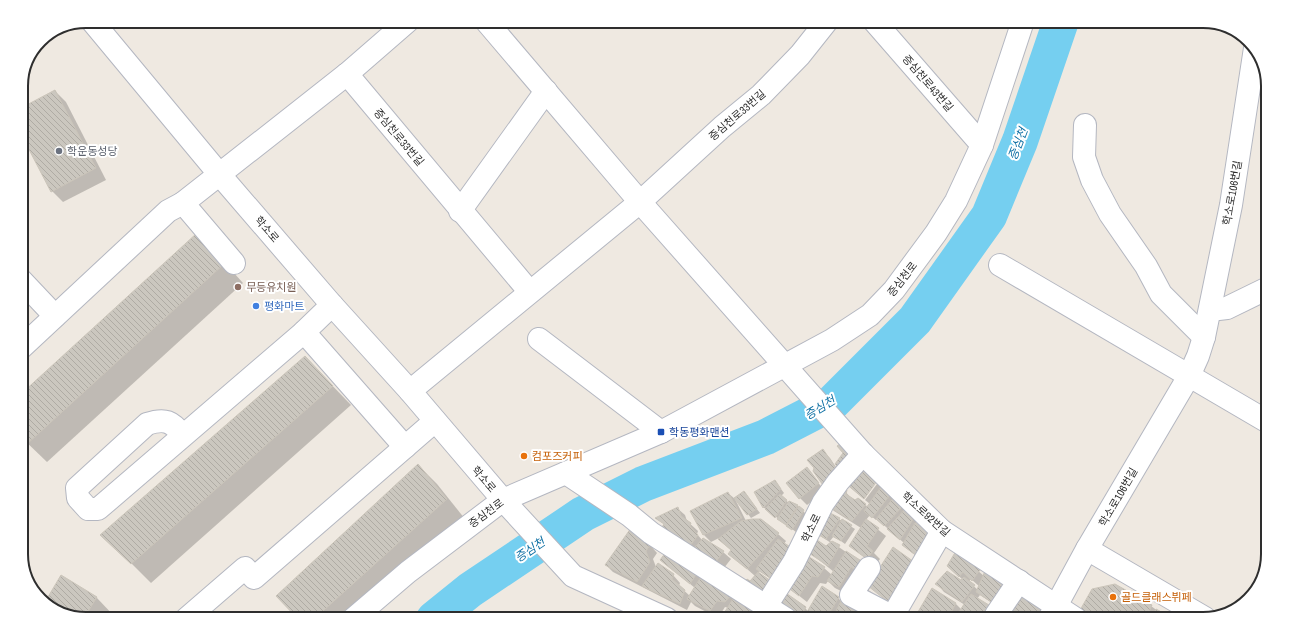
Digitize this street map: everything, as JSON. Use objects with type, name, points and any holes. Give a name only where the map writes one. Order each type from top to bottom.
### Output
[{"type":"street","name":"학소로","points":[[98,28],[220,175],[332,305],[410,391],[502,500],[573,576],[652,612]]},
{"type":"street","points":[[28,341],[168,211],[183,203],[220,175],[346,74],[400,28]]},
{"type":"street","points":[[492,28],[640,202],[785,365]]},
{"type":"street","name":"증심천로33번길","points":[[640,202],[722,127],[761,95],[800,55],[821,28]]},
{"type":"street","name":"증심천로43번길","points":[[880,28],[982,145]]},
{"type":"street","name":"증심천로","points":[[361,612],[408,572],[502,500],[661,432],[832,340],[870,315],[894,290],[936,233],[956,201],[982,145],[1021,28]]},
{"type":"street","name":"학소로106번길","points":[[1053,612],[1087,549],[1189,376],[1204,337],[1231,205],[1253,58]]},
{"type":"street","name":"증심천로33번길","points":[[346,74],[456,206]]},
{"type":"street","points":[[529,291],[456,206],[546,91]]},
{"type":"street","points":[[1085,125],[1084,157],[1092,180],[1110,214],[1146,266],[1161,294],[1204,337]]},
{"type":"street","points":[[410,391],[529,291],[640,202]]},
{"type":"street","points":[[183,203],[234,263]]},
{"type":"street","points":[[1000,265],[1261,418]]},
{"type":"street","points":[[28,287],[55,316]]},
{"type":"street","points":[[1210,310],[1227,308],[1261,291]]},
{"type":"street","points":[[183,436],[174,424],[158,420],[147,424],[77,488],[78,498],[88,509],[98,509],[183,436],[304,332],[332,305]]},
{"type":"street","points":[[304,332],[405,447]]},
{"type":"street","points":[[539,339],[661,432]]},
{"type":"street","name":"학소로92번길","points":[[785,365],[863,454],[942,531],[1019,581],[1051,612]]},
{"type":"street","points":[[194,612],[245,568],[254,578],[435,421]]},
{"type":"street","name":"학소로","points":[[766,606],[794,562],[823,503],[838,482],[863,454]]},
{"type":"street","points":[[566,473],[629,515],[651,533],[775,612]]},
{"type":"street","points":[[897,612],[942,531]]},
{"type":"street","points":[[1087,549],[1194,612]]},
{"type":"street","points":[[869,568],[851,595],[883,612]]},
{"type":"street","points":[[998,612],[1019,581]]},
{"type":"building","name":"학운동성당","points":[[55,90],[96,168],[51,192],[28,148],[28,104]]},
{"type":"building","points":[[197,233],[224,264],[28,443],[28,388]]},
{"type":"building","points":[[305,356],[333,386],[131,564],[100,535]]},
{"type":"building","points":[[844,441],[857,457],[841,471],[835,464],[843,453],[837,446]]},
{"type":"building","points":[[823,449],[841,476],[825,488],[813,471],[814,468],[807,460]]},
{"type":"building","points":[[859,462],[880,477],[864,499],[844,482]]},
{"type":"building","points":[[418,464],[447,499],[322,612],[291,612],[276,596]]},
{"type":"building","points":[[807,467],[819,483],[799,499],[786,483]]},
{"type":"building","points":[[775,480],[781,489],[763,508],[754,492]]},
{"type":"building","points":[[839,484],[847,490],[846,494],[855,500],[858,498],[866,504],[852,521],[825,504]]},
{"type":"building","points":[[883,484],[893,491],[872,518],[864,511]]},
{"type":"building","points":[[744,491],[757,509],[747,515],[734,498]]},
{"type":"building","points":[[728,492],[742,518],[703,535],[690,511]]},
{"type":"building","points":[[780,494],[787,500],[775,518],[765,509]]},
{"type":"building","points":[[896,495],[905,504],[884,526],[876,519]]},
{"type":"building","points":[[789,501],[798,505],[786,525],[777,519]]},
{"type":"building","points":[[799,506],[804,510],[792,530],[786,526]]},
{"type":"building","points":[[678,507],[681,516],[691,523],[690,526],[698,535],[687,550],[659,532],[664,524],[655,518]]},
{"type":"building","points":[[907,507],[915,516],[900,540],[887,529]]},
{"type":"building","points":[[826,511],[840,518],[826,539],[815,533]]},
{"type":"building","points":[[761,519],[779,533],[747,569],[728,554],[731,550],[718,539],[741,521]]},
{"type":"building","points":[[842,519],[852,525],[841,541],[832,536]]},
{"type":"building","points":[[866,519],[879,528],[867,546],[873,551],[867,559],[849,546]]},
{"type":"building","points":[[915,523],[923,526],[933,538],[921,559],[902,545]]},
{"type":"building","points":[[631,528],[650,545],[646,551],[650,562],[637,582],[605,565]]},
{"type":"building","points":[[703,538],[724,551],[712,567],[691,552]]},
{"type":"building","points":[[814,538],[826,546],[832,541],[840,545],[828,566],[806,551]]},
{"type":"building","points":[[778,539],[792,548],[775,581],[756,569]]},
{"type":"building","points":[[893,547],[917,564],[892,605],[868,586]]},
{"type":"building","points":[[669,548],[699,570],[690,584],[660,560]]},
{"type":"building","points":[[846,551],[863,562],[857,571],[851,567],[839,587],[827,581]]},
{"type":"building","points":[[956,551],[980,570],[972,581],[963,572],[959,577],[947,566]]},
{"type":"building","points":[[806,555],[825,567],[818,577],[812,576],[799,596],[787,587]]},
{"type":"building","points":[[658,563],[674,574],[672,579],[685,590],[680,604],[642,586]]},
{"type":"building","points":[[947,571],[961,580],[964,577],[975,585],[962,602],[935,584]]},
{"type":"building","points":[[985,571],[1009,586],[993,603],[976,592]]},
{"type":"building","points":[[704,572],[733,593],[725,602],[717,601],[710,611],[687,599]]},
{"type":"building","points":[[758,572],[777,585],[762,599],[742,585],[747,579],[750,581]]},
{"type":"building","points":[[61,575],[97,597],[88,612],[68,609],[48,598]]},
{"type":"building","name":"골드클래스뷔페","points":[[1115,584],[1152,605],[1149,612],[1079,612],[1092,589]]},
{"type":"building","points":[[822,586],[839,597],[830,612],[807,612]]},
{"type":"building","points":[[932,588],[956,603],[952,612],[918,612]]},
{"type":"building","points":[[783,591],[806,607],[803,612],[789,612],[777,603]]},
{"type":"building","points":[[1017,591],[1044,612],[1007,612]]},
{"type":"building","points":[[736,594],[755,607],[752,612],[725,612]]},
{"type":"building","points":[[971,594],[997,610],[996,612],[959,612]]},
{"type":"building","points":[[843,597],[866,608],[863,612],[836,612]]},
{"type":"building","points":[[1156,609],[1162,612],[1154,612]]},
{"type":"waterway","name":"증심천","points":[[443,612],[470,590],[583,514],[643,484],[766,437],[832,403],[915,320],[989,216],[1020,141],[1059,28]]},
{"type":"place","name":"학운동성당","points":[[59,151]]},
{"type":"place","name":"무등유치원","points":[[238,287]]},
{"type":"place","name":"평화마트","points":[[256,306]]},
{"type":"place","name":"학동평화맨션","points":[[661,432]]},
{"type":"place","name":"컴포즈커피","points":[[524,456]]},
{"type":"place","name":"골드클래스뷔페","points":[[1113,597]]}]
